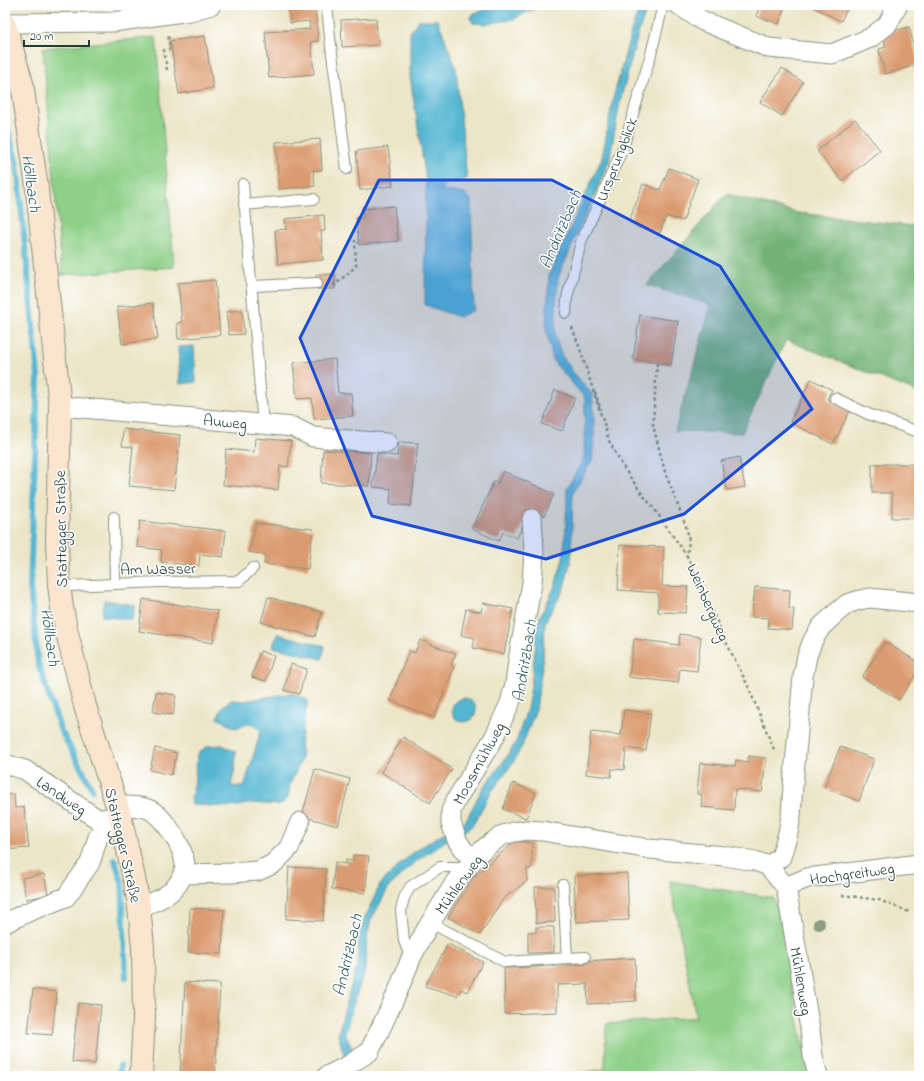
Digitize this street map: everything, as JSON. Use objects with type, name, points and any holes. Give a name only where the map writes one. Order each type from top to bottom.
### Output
[{"type":"main road","name":"Stattegger Straße","points":[[5,24],[22,83],[36,181],[60,406],[57,542],[59,585],[67,633],[85,706],[119,810],[139,907],[143,947],[144,1018],[141,1076]]},
{"type":"street","points":[[5,24],[113,22],[190,10],[211,5]]},
{"type":"street","points":[[679,5],[703,21],[769,48],[832,54],[870,38],[888,25],[898,5]]},
{"type":"street","name":"Auweg","points":[[60,406],[293,427],[313,437],[387,443]]},
{"type":"street","name":"Moosmühlweg","points":[[471,863],[454,832],[451,811],[456,800],[495,736],[510,703],[515,684],[532,583],[534,552],[532,519]]},
{"type":"street","points":[[786,887],[768,866],[780,857],[788,834],[791,816],[803,677],[812,640],[821,627],[847,604],[870,598],[919,603]]},
{"type":"street","name":"Landweg","points":[[5,764],[25,770],[99,820],[119,810],[133,806],[146,808],[159,816],[176,838],[182,852],[186,868],[183,874]]},
{"type":"street","points":[[5,923],[66,896],[90,863],[98,837],[119,810]]},
{"type":"street","points":[[139,907],[153,903],[174,889],[181,881],[183,874],[258,871],[273,864],[289,848],[300,822]]},
{"type":"street","name":"Mühlenweg","points":[[326,1076],[333,1074],[369,1052],[411,959],[456,881],[488,845],[504,835],[527,830],[542,831],[650,849],[724,856],[755,861],[768,866]]},
{"type":"street","name":"Hochgreitweg","points":[[786,887],[807,878],[919,864]]},
{"type":"street","name":"Mühlenweg","points":[[786,887],[818,1076]]},
{"type":"lane","points":[[327,5],[347,169]]},
{"type":"lane","name":"Ursprungblick","points":[[566,313],[568,298],[582,242],[623,148],[651,54],[663,5]]},
{"type":"lane","points":[[243,184],[263,425]]},
{"type":"lane","points":[[244,205],[314,199]]},
{"type":"lane","points":[[252,286],[317,283]]},
{"type":"lane","points":[[835,398],[868,414],[919,431]]},
{"type":"lane","points":[[114,517],[115,584]]},
{"type":"lane","name":"Am Wasser","points":[[59,585],[69,586],[239,581],[253,568]]},
{"type":"lane","points":[[411,959],[404,940],[401,910],[404,898],[410,886],[440,866],[471,863]]},
{"type":"lane","points":[[564,885],[566,958]]},
{"type":"lane","points":[[431,923],[505,962],[585,957]]},
{"type":"path","points":[[165,14],[170,49],[164,50],[167,70]]},
{"type":"path","points":[[317,283],[335,285],[356,266],[355,240]]},
{"type":"path","points":[[566,313],[600,404],[609,441],[625,470],[687,556]]},
{"type":"path","name":"Weinbergweg","points":[[657,363],[653,425],[665,472],[689,541],[687,556],[726,642],[748,686],[776,755]]},
{"type":"path","points":[[841,895],[879,900],[909,912]]},
{"type":"highlighted area","points":[[379,180],[552,180],[720,266],[812,409],[684,514],[546,559],[372,516],[300,338]]},
{"type":"green space","points":[[156,37],[174,267],[62,275],[43,48]]},
{"type":"green space","points":[[726,194],[798,213],[913,226],[919,194],[919,393],[786,340],[742,433],[675,431],[711,305],[647,285]]},
{"type":"green space","points":[[670,881],[774,898],[785,941],[795,1005],[810,1076],[557,1076],[605,1069],[606,1024],[696,1017]]},
{"type":"water","points":[[504,5],[541,5],[514,19],[486,24],[473,23],[470,18],[474,13]]},
{"type":"water","points":[[640,5],[648,5],[638,34],[620,102],[609,161],[558,278],[555,328],[556,339],[562,356],[573,372],[592,394],[594,441],[592,461],[573,492],[571,560],[563,591],[545,622],[543,660],[536,709],[522,746],[514,761],[490,794],[473,825],[444,842],[415,862],[389,887],[371,920],[367,938],[365,970],[345,1033],[355,1055],[346,1060],[338,1035],[357,967],[359,937],[365,917],[381,883],[411,854],[440,835],[465,822],[481,791],[516,742],[527,709],[538,621],[555,586],[563,559],[567,488],[584,458],[585,398],[553,361],[546,329],[549,275],[602,158],[613,99]]},
{"type":"water","points":[[418,20],[438,20],[456,68],[467,179],[447,184],[442,190],[465,194],[471,200],[474,310],[459,317],[425,305],[426,180],[410,76],[410,33]]},
{"type":"water","points":[[194,346],[196,382],[180,384],[178,347]]},
{"type":"water","points":[[104,600],[135,605],[132,620],[102,616]]},
{"type":"water","points":[[277,634],[325,646],[322,659],[273,647]]},
{"type":"water","points":[[291,693],[308,700],[300,743],[302,758],[290,784],[288,798],[280,805],[252,803],[232,807],[192,805],[191,798],[194,786],[197,754],[208,746],[222,745],[236,752],[235,768],[231,786],[244,787],[261,730],[251,723],[235,728],[217,718],[223,706],[232,700],[244,701]]},
{"type":"water","points":[[464,698],[472,702],[476,710],[472,718],[464,722],[456,718],[452,710],[456,702]]},
{"type":"building","points":[[288,5],[315,5],[318,41],[311,42],[314,74],[269,78],[265,32],[310,29],[309,21],[290,23]]},
{"type":"building","points":[[760,5],[785,5],[779,24],[756,16]]},
{"type":"building","points":[[814,5],[849,5],[841,21],[813,7]]},
{"type":"building","points":[[376,18],[378,45],[342,47],[341,20]]},
{"type":"building","points":[[909,27],[919,64],[885,74],[879,49],[886,47],[882,34]]},
{"type":"building","points":[[205,36],[213,88],[179,94],[170,41]]},
{"type":"building","points":[[782,68],[803,82],[782,116],[760,102]]},
{"type":"building","points":[[855,119],[880,150],[842,181],[817,151]]},
{"type":"building","points":[[320,139],[322,170],[313,170],[315,186],[279,189],[276,142]]},
{"type":"building","points":[[388,147],[393,186],[360,190],[356,151]]},
{"type":"building","points":[[669,168],[698,179],[683,221],[666,216],[660,233],[629,222],[643,184],[660,190]]},
{"type":"building","points":[[394,206],[398,241],[359,245],[356,218],[363,218],[362,209]]},
{"type":"building","points":[[324,215],[325,231],[321,231],[323,260],[278,264],[275,230],[286,229],[285,219]]},
{"type":"building","points":[[335,274],[335,289],[317,289],[316,275]]},
{"type":"building","points":[[215,280],[220,335],[178,339],[177,323],[182,322],[178,283]]},
{"type":"building","points":[[153,303],[158,339],[122,344],[117,307]]},
{"type":"building","points":[[242,310],[244,334],[229,335],[226,312]]},
{"type":"building","points":[[640,315],[678,321],[671,365],[633,359]]},
{"type":"building","points":[[335,359],[338,393],[351,393],[353,416],[314,419],[312,398],[297,399],[293,363]]},
{"type":"building","points":[[811,379],[832,390],[827,399],[850,411],[833,444],[790,422]]},
{"type":"building","points":[[555,390],[575,398],[562,431],[542,424]]},
{"type":"building","points":[[123,429],[180,435],[174,490],[129,486],[133,447],[122,446]]},
{"type":"building","points":[[255,438],[291,441],[288,467],[280,466],[278,490],[223,485],[226,449],[254,452]]},
{"type":"building","points":[[399,442],[418,443],[411,506],[390,504],[391,489],[373,487],[377,454],[397,456]]},
{"type":"building","points":[[323,450],[371,453],[369,486],[321,483]]},
{"type":"building","points":[[739,457],[745,487],[727,490],[721,461]]},
{"type":"building","points":[[872,464],[919,464],[919,518],[892,518],[892,493],[872,493]]},
{"type":"building","points":[[503,471],[554,494],[544,516],[530,509],[517,538],[503,532],[499,541],[472,529],[494,481],[498,483]]},
{"type":"building","points":[[140,521],[226,531],[223,557],[200,554],[199,566],[161,562],[162,550],[137,547]]},
{"type":"building","points":[[256,523],[313,529],[308,569],[264,564],[265,555],[249,552]]},
{"type":"building","points":[[620,545],[664,547],[662,586],[688,587],[686,613],[658,612],[658,593],[618,590]]},
{"type":"building","points":[[755,587],[790,590],[789,609],[794,609],[792,630],[768,628],[769,618],[752,617]]},
{"type":"building","points":[[268,597],[322,612],[315,637],[261,622]]},
{"type":"building","points":[[143,599],[218,611],[213,643],[139,631]]},
{"type":"building","points":[[483,603],[513,609],[504,654],[473,648],[475,638],[461,635],[466,609],[481,612]]},
{"type":"building","points":[[680,634],[701,637],[697,671],[680,669],[678,683],[629,677],[634,639],[679,645]]},
{"type":"building","points":[[420,640],[456,654],[451,665],[454,667],[434,718],[390,700],[409,651],[415,653]]},
{"type":"building","points":[[885,642],[919,663],[919,669],[899,700],[862,677]]},
{"type":"building","points":[[260,651],[274,656],[266,681],[252,677]]},
{"type":"building","points":[[291,664],[307,669],[299,694],[284,690]]},
{"type":"building","points":[[156,692],[176,695],[173,715],[153,712]]},
{"type":"building","points":[[624,710],[651,713],[646,751],[626,748],[624,770],[612,769],[611,777],[586,774],[591,732],[621,735]]},
{"type":"building","points":[[403,737],[452,769],[430,803],[381,772]]},
{"type":"building","points":[[840,747],[874,759],[859,801],[824,788]]},
{"type":"building","points":[[155,748],[177,753],[171,775],[150,770]]},
{"type":"building","points":[[749,756],[766,758],[762,792],[735,789],[734,810],[701,807],[702,795],[697,794],[700,763],[735,766],[736,760],[748,762]]},
{"type":"building","points":[[315,769],[350,779],[338,826],[302,816]]},
{"type":"building","points":[[513,783],[536,793],[526,818],[503,809]]},
{"type":"building","points":[[14,794],[15,808],[24,807],[29,848],[5,850],[5,795]]},
{"type":"building","points":[[515,841],[533,843],[531,869],[527,868],[527,881],[503,899],[480,935],[448,917],[474,876]]},
{"type":"building","points":[[353,855],[369,856],[365,893],[332,889],[335,862],[346,864],[346,860],[353,861]]},
{"type":"building","points":[[289,867],[326,869],[323,921],[286,919]]},
{"type":"building","points":[[627,873],[629,920],[576,922],[574,876]]},
{"type":"building","points":[[44,874],[48,895],[26,899],[22,878]]},
{"type":"building","points":[[535,887],[554,887],[555,922],[536,923]]},
{"type":"building","points":[[190,908],[224,910],[222,954],[188,952]]},
{"type":"building","points":[[536,927],[554,927],[554,952],[528,953],[528,932],[536,932]]},
{"type":"building","points":[[448,944],[483,962],[467,992],[461,989],[457,996],[425,986]]},
{"type":"building","points":[[635,958],[636,1001],[588,1004],[587,984],[557,985],[557,1012],[505,1014],[504,968],[586,964],[586,961]]},
{"type":"building","points":[[5,967],[8,967],[6,991],[5,991]]},
{"type":"building","points":[[185,982],[220,984],[215,1076],[180,1076]]},
{"type":"building","points":[[33,989],[57,992],[52,1035],[28,1033]]},
{"type":"building","points":[[78,1003],[101,1005],[95,1064],[72,1062]]},
{"type":"waterway","name":"Höllbach","points":[[5,119],[17,164],[38,376],[30,587],[38,663],[60,729],[93,790]]},
{"type":"waterway","name":"Höllbach","points":[[115,860],[122,883],[126,977]]},
{"type":"waterway","name":"Höllbach","points":[[119,1076],[120,1066]]},
{"type":"water label","name":"Andritzbach","points":[[560,229]]},
{"type":"water label","name":"Andritzbach","points":[[524,661]]},
{"type":"water label","name":"Andritzbach","points":[[347,955]]}]
